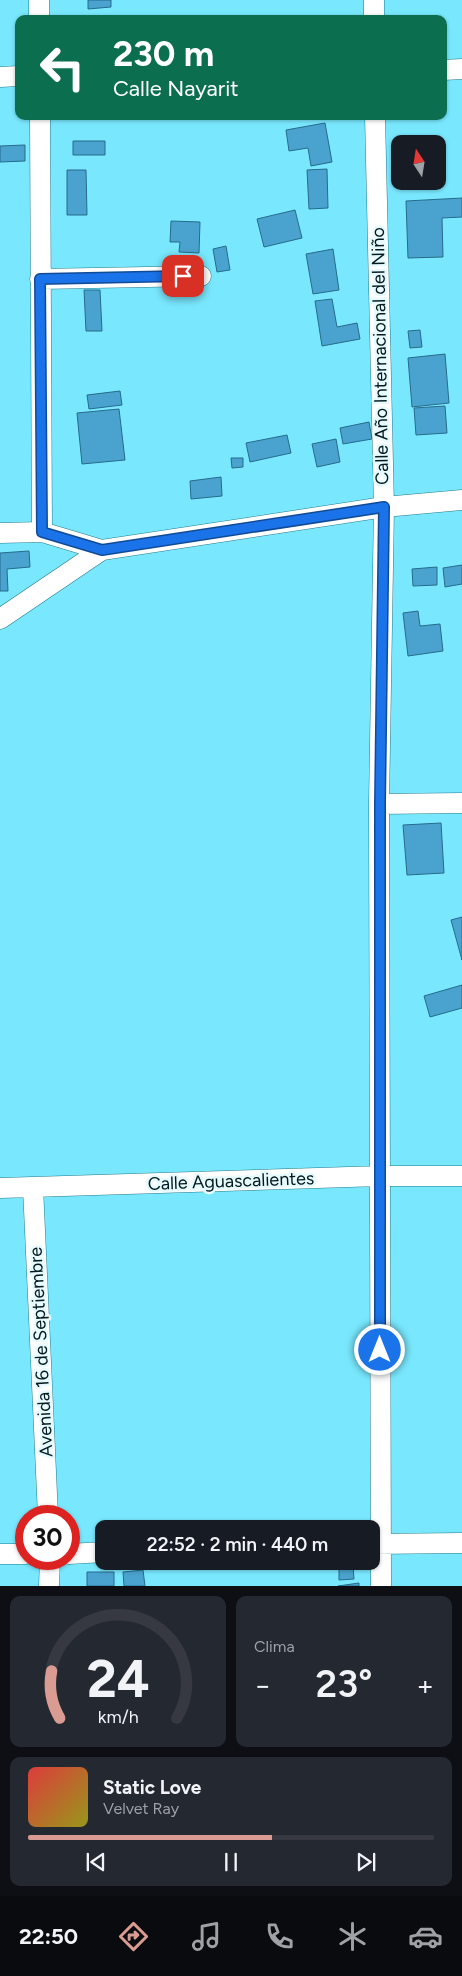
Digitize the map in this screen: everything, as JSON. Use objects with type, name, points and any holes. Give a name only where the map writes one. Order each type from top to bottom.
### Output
[{"type":"street","points":[[39,0],[39,15]]},
{"type":"street","points":[[374,0],[374,15]]},
{"type":"street","points":[[447,70],[462,70]]},
{"type":"street","points":[[0,77],[15,76]]},
{"type":"street","points":[[40,120],[42,532]]},
{"type":"street","name":"Calle Año Internacional del Niño","points":[[375,120],[384,507],[380,804],[380,1176],[376,1520]]},
{"type":"street","points":[[40,279],[201,276]]},
{"type":"street","points":[[0,533],[42,532],[102,550],[384,507],[462,500]]},
{"type":"street","points":[[0,619],[102,550]]},
{"type":"street","points":[[380,804],[462,803]]},
{"type":"street","name":"Calle Aguascalientes","points":[[0,1188],[380,1176],[462,1176]]},
{"type":"street","name":"Avenida 16 de Septiembre","points":[[33,1187],[47,1505]]},
{"type":"street","points":[[380,1544],[462,1543]]},
{"type":"street","points":[[80,1553],[95,1553]]},
{"type":"street","points":[[0,1554],[15,1554]]},
{"type":"street","points":[[49,1586],[50,1570]]},
{"type":"street","name":"Calle Año Internacional del Niño","points":[[379,1570],[381,1586]]},
{"type":"building","points":[[88,0],[111,0],[111,7],[88,9]]},
{"type":"building","points":[[325,123],[332,162],[311,166],[308,148],[289,151],[286,130]]},
{"type":"building","points":[[73,141],[105,141],[105,155],[73,155]]},
{"type":"building","points":[[25,145],[25,161],[0,162],[0,146]]},
{"type":"building","points":[[327,169],[328,208],[309,209],[307,170]]},
{"type":"building","points":[[67,170],[86,170],[87,215],[67,215]]},
{"type":"building","points":[[462,198],[462,217],[442,218],[443,257],[408,258],[406,201]]},
{"type":"building","points":[[295,210],[302,238],[264,247],[257,219]]},
{"type":"building","points":[[171,221],[200,222],[199,253],[179,252],[180,242],[170,242]]},
{"type":"building","points":[[226,246],[230,270],[217,272],[213,249]]},
{"type":"building","points":[[333,249],[339,290],[313,294],[306,254]]},
{"type":"building","points":[[84,290],[100,290],[102,331],[86,331]]},
{"type":"building","points":[[332,299],[337,327],[357,323],[360,339],[322,346],[315,301]]},
{"type":"building","points":[[420,330],[422,347],[410,348],[408,331]]},
{"type":"building","points":[[445,354],[449,403],[412,407],[408,358]]},
{"type":"building","points":[[120,391],[122,405],[89,409],[87,395]]},
{"type":"building","points":[[445,406],[447,433],[416,435],[414,408]]},
{"type":"building","points":[[119,409],[125,460],[82,464],[77,413]]},
{"type":"building","points":[[369,422],[372,439],[343,444],[340,428]]},
{"type":"building","points":[[287,435],[291,453],[250,462],[246,443]]},
{"type":"building","points":[[336,439],[340,462],[317,467],[312,444]]},
{"type":"building","points":[[231,458],[243,458],[243,467],[232,468]]},
{"type":"building","points":[[221,477],[222,496],[191,499],[190,481]]},
{"type":"building","points":[[29,551],[30,567],[7,569],[8,591],[0,591],[0,553]]},
{"type":"building","points":[[462,565],[462,584],[445,587],[443,568]]},
{"type":"building","points":[[437,567],[437,585],[413,586],[412,569]]},
{"type":"building","points":[[418,611],[420,626],[440,624],[443,651],[408,656],[403,613]]},
{"type":"building","points":[[441,823],[444,873],[407,875],[403,825]]},
{"type":"building","points":[[462,917],[462,960],[451,920]]},
{"type":"building","points":[[462,985],[462,1008],[430,1017],[424,996]]},
{"type":"building","points":[[143,1570],[145,1586],[124,1586],[123,1572]]},
{"type":"building","points":[[339,1570],[353,1570],[354,1579],[339,1580]]},
{"type":"building","points":[[87,1572],[114,1572],[114,1586],[87,1586]]},
{"type":"building","points":[[359,1583],[359,1586],[338,1586]]},
{"type":"route","points":[[183,276],[40,279],[42,532],[102,550],[384,507],[380,804],[380,1350]]}]
